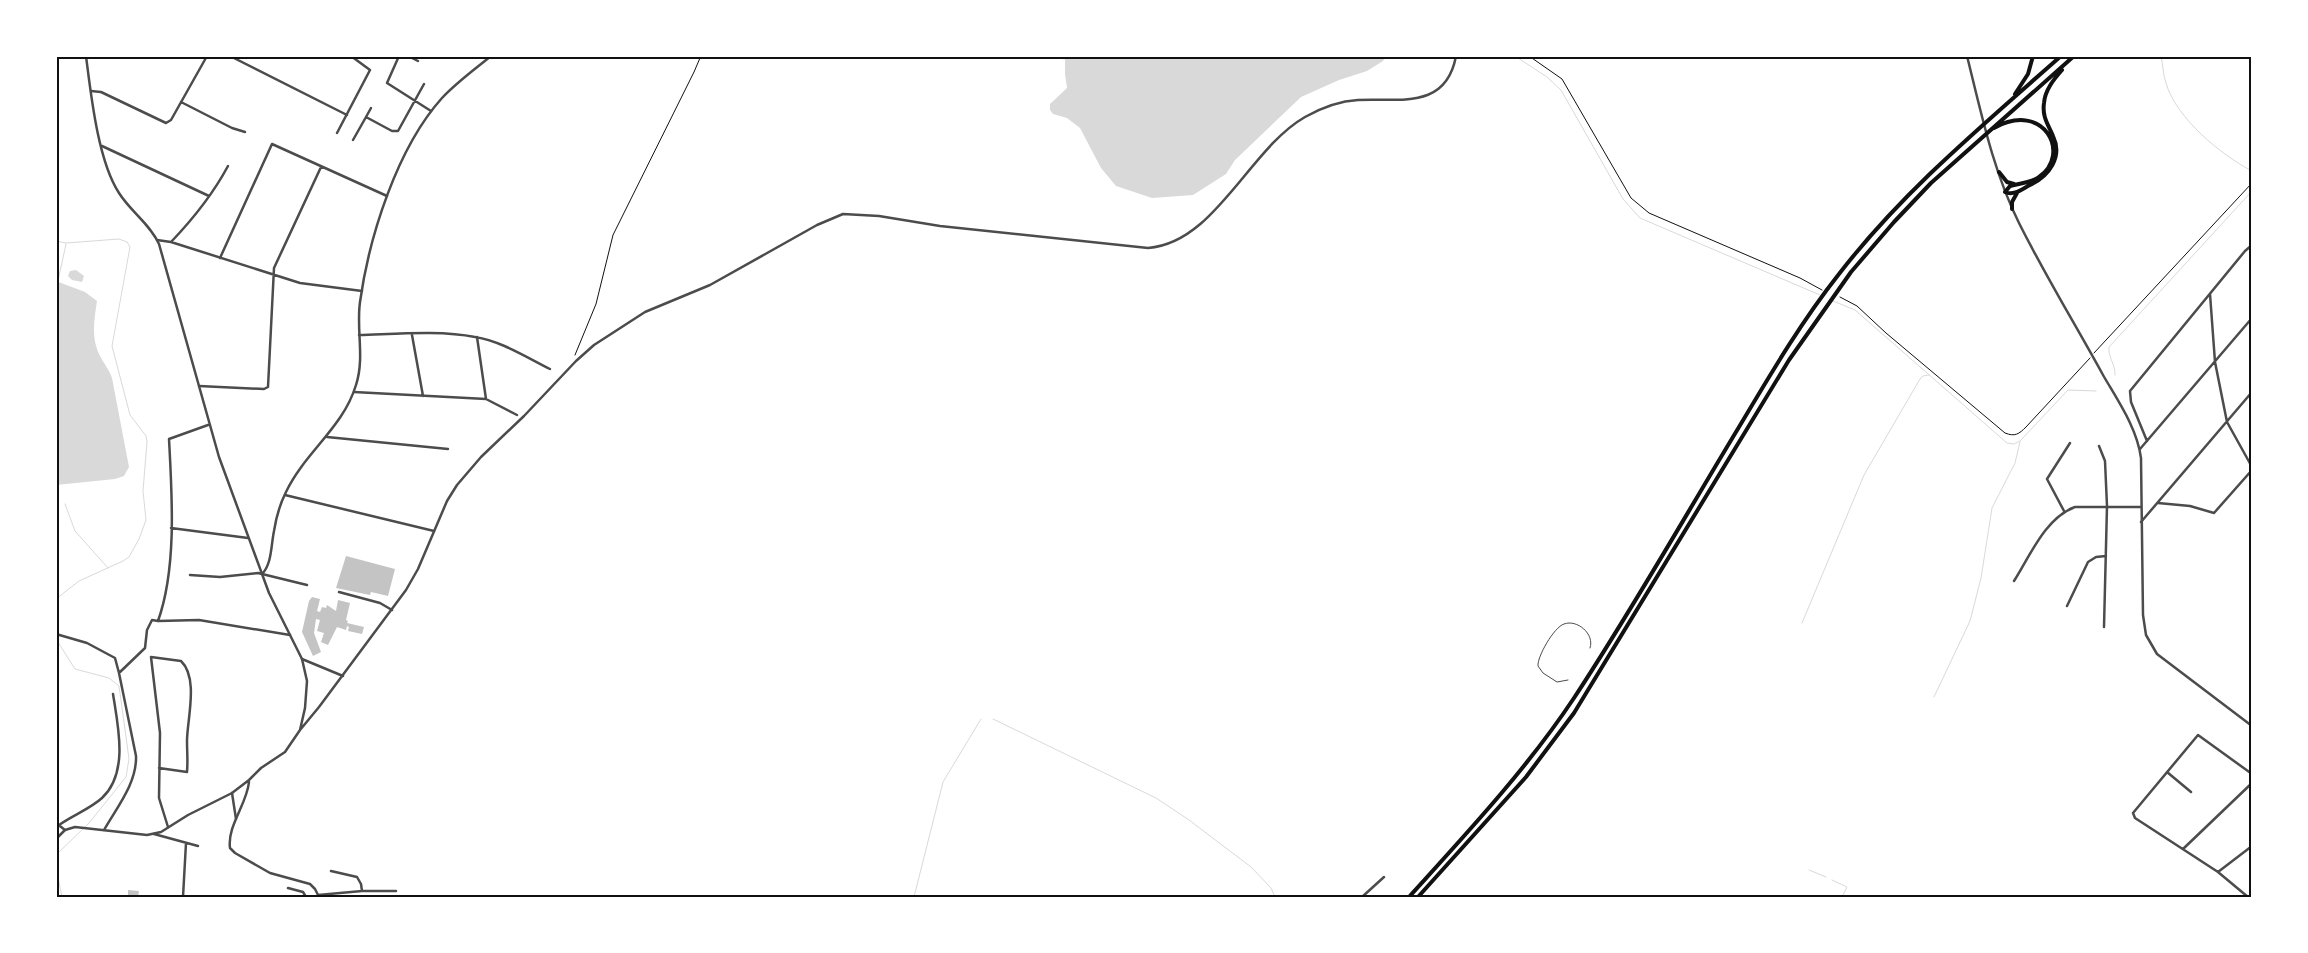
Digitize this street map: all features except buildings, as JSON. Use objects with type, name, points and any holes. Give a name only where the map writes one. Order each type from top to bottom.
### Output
[{"type":"highway","points":[[2007,103],[2026,78],[2034,56]]},
{"type":"highway","points":[[1409,897],[1506,787],[1566,710],[1611,640],[1776,366],[1818,302],[1864,243],[1900,202],[1961,143],[2061,56]]},
{"type":"highway","points":[[1418,897],[1526,777],[1574,713],[1775,383],[1835,293],[1904,211],[1980,138],[2074,56]]},
{"type":"highway","points":[[1980,138],[1999,125],[2017,119],[2033,121],[2047,131],[2053,147],[2048,166],[2035,179],[2008,186],[2005,192],[2012,194],[2042,179],[2054,161],[2056,144],[2045,119],[2044,101],[2050,86],[2070,60]]},
{"type":"highway","points":[[1999,172],[2007,182],[2016,184]]},
{"type":"highway","points":[[2012,209],[2012,202],[2019,191]]},
{"type":"street","points":[[86,56],[102,146],[119,193],[157,240],[208,425],[276,611],[302,659],[307,688],[300,730]]},
{"type":"street","points":[[91,90],[101,92],[166,123],[171,120],[207,56]]},
{"type":"street","points":[[230,56],[347,115]]},
{"type":"street","points":[[337,133],[370,70],[351,56]]},
{"type":"street","points":[[399,56],[387,83],[431,112]]},
{"type":"street","points":[[408,56],[418,60]]},
{"type":"street","points":[[262,574],[268,567],[274,529],[285,495],[301,467],[342,416],[354,392],[361,364],[359,312],[362,290],[376,226],[388,196],[412,144],[431,112],[462,78],[491,56]]},
{"type":"street","points":[[154,834],[232,793],[250,780],[260,768],[285,752],[392,610],[412,580],[447,501],[468,470],[576,361],[594,346],[645,312],[710,285],[817,225],[843,214],[880,216],[940,226],[1148,248],[1170,244],[1195,229],[1280,137],[1303,118],[1327,107],[1357,100],[1415,100],[1444,86],[1449,80],[1456,56]]},
{"type":"street","points":[[1967,56],[1993,155],[2012,209],[2044,271],[2129,422],[2140,449],[2142,614],[2149,644],[2157,654],[2252,726]]},
{"type":"street","points":[[366,117],[392,131],[398,131],[424,84]]},
{"type":"street","points":[[181,102],[232,128],[244,132]]},
{"type":"street","points":[[353,140],[371,108]]},
{"type":"street","points":[[220,258],[272,144],[388,196]]},
{"type":"street","points":[[102,146],[209,196]]},
{"type":"street","points":[[171,242],[190,222],[228,166]]},
{"type":"street","points":[[198,386],[268,388],[273,274],[321,167]]},
{"type":"street","points":[[157,240],[171,242],[300,283],[362,290]]},
{"type":"street","points":[[2147,441],[2130,402],[2130,391],[2210,292],[2252,245]]},
{"type":"street","points":[[2158,503],[2190,506],[2214,513],[2252,469],[2227,422],[2215,362],[2210,292]]},
{"type":"street","points":[[2140,449],[2252,318]]},
{"type":"street","points":[[359,334],[477,337],[512,349],[550,369]]},
{"type":"street","points":[[412,335],[423,396]]},
{"type":"street","points":[[477,337],[486,399]]},
{"type":"street","points":[[354,392],[486,399],[517,415]]},
{"type":"street","points":[[2141,522],[2252,392]]},
{"type":"street","points":[[158,621],[168,586],[171,528],[169,439],[208,425]]},
{"type":"street","points":[[327,437],[448,449]]},
{"type":"street","points":[[2064,511],[2047,479],[2070,443]]},
{"type":"street","points":[[2099,446],[2105,461],[2107,506],[2104,628]]},
{"type":"street","points":[[285,495],[434,531]]},
{"type":"street","points":[[2014,581],[2047,529],[2056,517],[2064,511],[2075,507],[2141,507]]},
{"type":"street","points":[[171,528],[248,538]]},
{"type":"street","points":[[2067,606],[2088,562],[2096,557],[2106,556]]},
{"type":"street","points":[[190,575],[220,577],[262,574],[307,585]]},
{"type":"street","points":[[339,592],[380,603],[392,610]]},
{"type":"street","points":[[119,673],[145,648],[152,620],[205,621],[290,635]]},
{"type":"street","points":[[56,634],[87,643],[115,658],[119,673],[136,756],[136,767],[134,778],[104,830]]},
{"type":"street","points":[[159,768],[186,772],[189,755],[187,741],[191,706],[190,690],[186,667],[182,661],[151,657],[160,733],[159,768],[159,798],[168,827]]},
{"type":"street","points":[[302,659],[343,676]]},
{"type":"street","points":[[65,830],[58,824],[102,797],[110,788],[117,772],[119,755],[118,725],[112,694]]},
{"type":"street","points":[[2248,897],[2218,872],[2135,818],[2133,813],[2198,735],[2252,774]]},
{"type":"street","points":[[2167,772],[2191,792]]},
{"type":"street","points":[[250,780],[247,796],[236,821],[230,844],[234,853],[270,873],[310,884],[319,896],[362,891],[396,892]]},
{"type":"street","points":[[2182,849],[2252,782]]},
{"type":"street","points":[[232,793],[236,821]]},
{"type":"street","points":[[56,839],[65,830],[75,827],[154,834],[198,846]]},
{"type":"street","points":[[183,897],[186,843]]},
{"type":"street","points":[[2218,872],[2252,846]]},
{"type":"street","points":[[331,871],[357,877],[362,884],[362,891]]},
{"type":"street","points":[[1362,897],[1384,877]]},
{"type":"street","points":[[288,888],[303,892],[306,897]]},
{"type":"lane","points":[[1568,680],[1557,682],[1543,674],[1538,666],[1539,656],[1557,629],[1564,624],[1575,624],[1590,636],[1592,641],[1590,648]]},
{"type":"path","points":[[576,361],[575,355],[596,304],[612,235],[694,72],[700,58],[696,56]]},
{"type":"path","points":[[1528,56],[1562,79],[1631,198],[1649,213],[1827,291]]},
{"type":"path","points":[[1840,297],[1858,306],[1886,333],[2005,434],[2012,436],[2019,434],[2026,427],[2252,183]]},
{"type":"shaded area","points":[[1065,56],[1386,56],[1383,61],[1367,71],[1339,80],[1301,97],[1235,160],[1226,174],[1193,195],[1152,198],[1116,186],[1101,168],[1080,128],[1067,118],[1053,114],[1050,110],[1050,104],[1067,88]]},
{"type":"shaded area","points":[[76,270],[84,276],[82,282],[72,280],[68,276],[70,271]]},
{"type":"shaded area","points":[[56,281],[85,292],[97,301],[94,322],[95,343],[112,378],[129,467],[124,476],[115,479],[56,485]]},
{"type":"waterway","points":[[1056,56],[1064,59]]},
{"type":"waterway","points":[[1515,56],[1547,77],[1561,90],[1623,199],[1640,218],[1820,295]]},
{"type":"waterway","points":[[2161,56],[2164,77],[2171,96],[2189,122],[2214,145],[2252,171]]},
{"type":"waterway","points":[[2115,375],[2109,347],[2252,191]]},
{"type":"waterway","points":[[56,241],[66,243],[119,239],[127,242],[130,247],[112,346],[130,415],[146,436],[147,442],[143,491],[146,520],[139,539],[129,557],[79,581],[56,599]]},
{"type":"waterway","points":[[58,281],[66,244]]},
{"type":"waterway","points":[[1833,301],[1855,310],[2007,443],[2014,444],[2020,441],[2068,390],[2096,391]]},
{"type":"waterway","points":[[1802,623],[1864,475],[1920,379],[1923,376],[1929,375]]},
{"type":"waterway","points":[[1934,697],[1970,621],[1981,578],[1992,508],[2015,463],[2020,442]]},
{"type":"waterway","points":[[65,504],[75,531],[108,568]]},
{"type":"waterway","points":[[56,639],[75,669],[109,678],[119,686],[129,759],[126,777],[89,823],[56,855]]},
{"type":"waterway","points":[[914,897],[943,782],[981,719]]},
{"type":"waterway","points":[[993,719],[1156,798],[1189,820],[1251,867],[1271,888],[1275,897]]},
{"type":"waterway","points":[[56,867],[62,897]]},
{"type":"waterway","points":[[1809,870],[1826,877]]},
{"type":"waterway","points":[[1832,880],[1847,887],[1842,897]]}]
